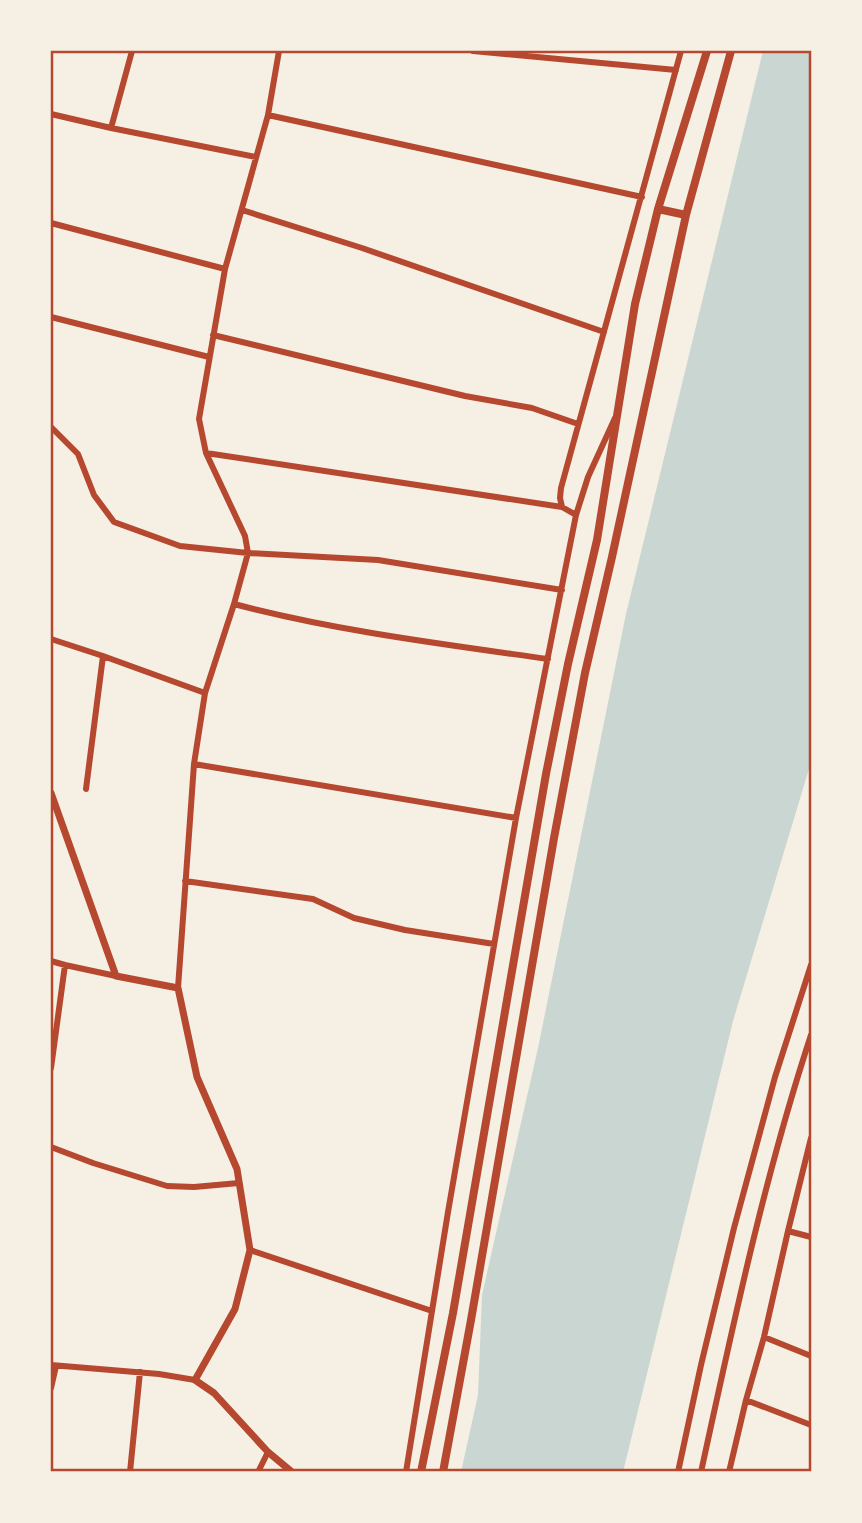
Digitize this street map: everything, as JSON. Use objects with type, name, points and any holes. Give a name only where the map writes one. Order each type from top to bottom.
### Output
[{"type":"main road","points":[[421,1472],[453,1313],[546,774],[597,540],[635,304],[658,209],[707,51]]},
{"type":"main road","points":[[443,1472],[585,673],[686,215],[732,51]]},
{"type":"main road","points":[[658,209],[686,215]]},
{"type":"street","points":[[111,128],[132,51]]},
{"type":"street","points":[[195,1380],[235,1309],[250,1250],[237,1169],[197,1077],[177,988],[194,764],[205,693],[248,552],[245,536],[206,453],[199,419],[225,269],[268,115],[279,51]]},
{"type":"street","points":[[473,51],[676,70]]},
{"type":"street","points":[[562,506],[561,488],[681,51]]},
{"type":"street","points":[[51,114],[256,157]]},
{"type":"street","points":[[268,115],[642,197]]},
{"type":"street","points":[[242,210],[362,248],[604,332]]},
{"type":"street","points":[[51,223],[225,269]]},
{"type":"street","points":[[51,317],[209,357]]},
{"type":"street","points":[[213,335],[465,396],[532,408],[578,424]]},
{"type":"street","points":[[406,1472],[516,818],[576,515],[597,455],[617,414]]},
{"type":"street","points":[[51,426],[78,454],[94,495],[114,522],[180,546],[378,560],[562,590]]},
{"type":"street","points":[[206,453],[562,506],[576,515]]},
{"type":"street","points":[[234,604],[350,630],[548,659]]},
{"type":"street","points":[[51,639],[205,693]]},
{"type":"street","points":[[86,789],[103,656]]},
{"type":"street","points":[[194,764],[516,818]]},
{"type":"street","points":[[51,793],[116,976]]},
{"type":"street","points":[[185,881],[313,899],[354,918],[405,930],[494,944]]},
{"type":"street","points":[[51,961],[177,988]]},
{"type":"street","points":[[51,1069],[65,965]]},
{"type":"street","points":[[678,1472],[734,1228],[775,1077],[811,965]]},
{"type":"street","points":[[701,1472],[755,1230],[811,1035]]},
{"type":"street","points":[[729,1472],[811,1138]]},
{"type":"street","points":[[51,1147],[167,1186],[194,1187],[239,1182]]},
{"type":"street","points":[[788,1231],[811,1237]]},
{"type":"street","points":[[250,1250],[432,1311]]},
{"type":"street","points":[[764,1338],[811,1356]]},
{"type":"street","points":[[51,1388],[53,1365],[140,1372],[195,1380],[214,1393],[268,1452],[292,1472]]},
{"type":"street","points":[[130,1472],[140,1372]]},
{"type":"street","points":[[746,1400],[811,1426]]},
{"type":"street","points":[[258,1472],[268,1452]]},
{"type":"shaded area","points":[[763,51],[811,51],[811,762],[733,1021],[623,1472],[461,1472],[478,1395],[482,1295],[538,1048],[626,614]]}]
